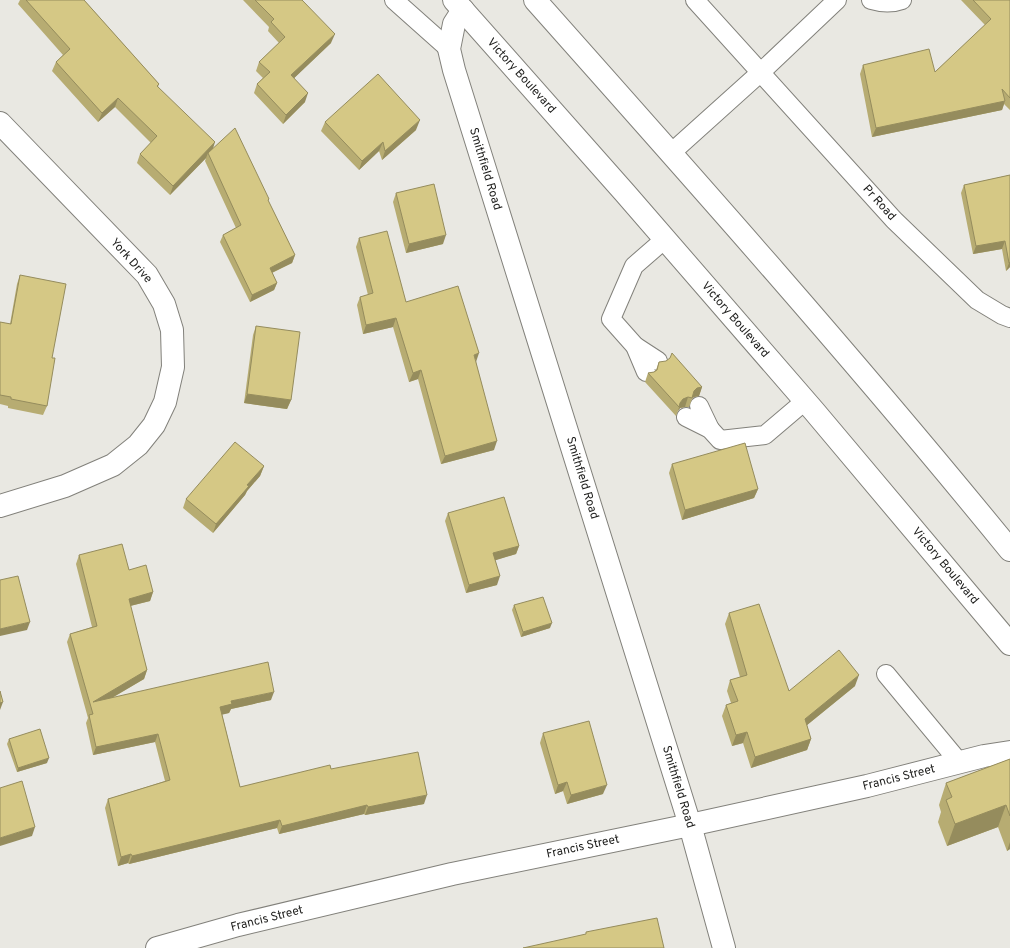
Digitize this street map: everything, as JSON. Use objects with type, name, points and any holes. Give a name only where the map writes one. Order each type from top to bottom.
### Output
[{"type":"street","points":[[535,0],[805,306],[969,499],[1010,550]]},
{"type":"street","name":"Smithfield Road","points":[[458,5],[449,49],[459,85],[690,825],[724,948]]},
{"type":"street","name":"Victory Boulevard","points":[[458,5],[665,239],[805,401],[1010,644]]},
{"type":"street","name":"York Drive","points":[[0,123],[147,275],[164,304],[172,330],[173,367],[165,402],[157,420],[138,445],[132,450],[113,465],[65,486],[0,506]]},
{"type":"street","name":"Francis Street","points":[[157,948],[238,925],[452,874],[690,825],[867,786],[959,762],[1010,752]]},
{"type":"lane","points":[[394,0],[449,49]]},
{"type":"lane","name":"Pr Road","points":[[695,0],[894,220],[977,300],[1010,318]]},
{"type":"lane","points":[[671,154],[837,0]]},
{"type":"lane","points":[[871,0],[879,2],[895,2],[902,0]]},
{"type":"lane","points":[[652,367],[611,319],[634,266],[665,239]]},
{"type":"lane","points":[[693,412],[720,440],[765,435],[805,401]]},
{"type":"lane","points":[[886,674],[959,762]]},
{"type":"building","points":[[26,0],[84,0],[159,84],[157,86],[215,142],[173,186],[140,154],[157,136],[118,98],[102,113],[56,62],[70,49]]},
{"type":"building","points":[[255,0],[302,0],[335,34],[291,75],[308,93],[286,115],[257,84],[270,72],[259,62],[285,37],[271,22],[274,19]]},
{"type":"building","points":[[973,0],[1010,0],[1010,98],[1002,89],[1005,101],[876,128],[863,65],[929,49],[935,72],[991,19]]},
{"type":"building","points":[[378,74],[420,120],[385,151],[383,142],[362,161],[325,122]]},
{"type":"building","points":[[235,128],[295,255],[270,268],[277,283],[252,295],[223,235],[241,225],[208,153]]},
{"type":"building","points":[[1010,175],[1009,263],[1005,241],[976,246],[964,185]]},
{"type":"building","points":[[434,184],[446,235],[409,244],[396,193]]},
{"type":"building","points":[[387,231],[406,302],[458,286],[479,353],[474,355],[497,441],[445,456],[421,370],[413,373],[396,318],[366,325],[360,297],[373,293],[359,238]]},
{"type":"building","points":[[20,275],[66,284],[52,358],[55,358],[47,406],[11,399],[11,397],[0,395],[0,322],[11,324]]},
{"type":"building","points":[[256,326],[300,332],[291,400],[247,394]]},
{"type":"building","points":[[672,353],[702,387],[697,388],[694,391],[692,398],[688,397],[683,399],[679,407],[648,373],[657,370],[659,362],[666,361],[670,358]]},
{"type":"building","points":[[235,442],[264,466],[216,524],[186,499]]},
{"type":"building","points":[[745,443],[758,489],[685,510],[672,464]]},
{"type":"building","points":[[504,497],[519,546],[493,553],[500,576],[469,585],[448,513]]},
{"type":"building","points":[[122,544],[129,570],[146,565],[153,592],[129,599],[147,670],[93,702],[268,662],[274,692],[231,701],[232,704],[220,707],[240,787],[330,765],[331,769],[418,752],[427,795],[368,807],[367,805],[282,826],[280,820],[132,856],[131,854],[121,857],[108,799],[170,780],[158,734],[96,747],[89,715],[93,714],[70,634],[97,626],[79,555]]},
{"type":"building","points":[[18,576],[30,622],[0,629],[0,580]]},
{"type":"building","points":[[543,597],[552,623],[523,632],[514,605]]},
{"type":"building","points":[[759,604],[789,691],[839,650],[859,675],[805,719],[811,739],[755,757],[747,732],[736,735],[726,705],[738,701],[730,680],[747,675],[729,613]]},
{"type":"building","points":[[0,691],[3,702],[0,703]]},
{"type":"building","points":[[589,721],[607,785],[571,795],[567,782],[558,785],[543,733]]},
{"type":"building","points":[[40,729],[49,758],[18,768],[9,739]]},
{"type":"building","points":[[1010,759],[1010,816],[1006,805],[955,824],[946,800],[952,797],[946,783]]},
{"type":"building","points":[[22,781],[35,827],[0,838],[0,788]]},
{"type":"building","points":[[657,918],[664,948],[523,948],[586,934],[586,932]]}]
